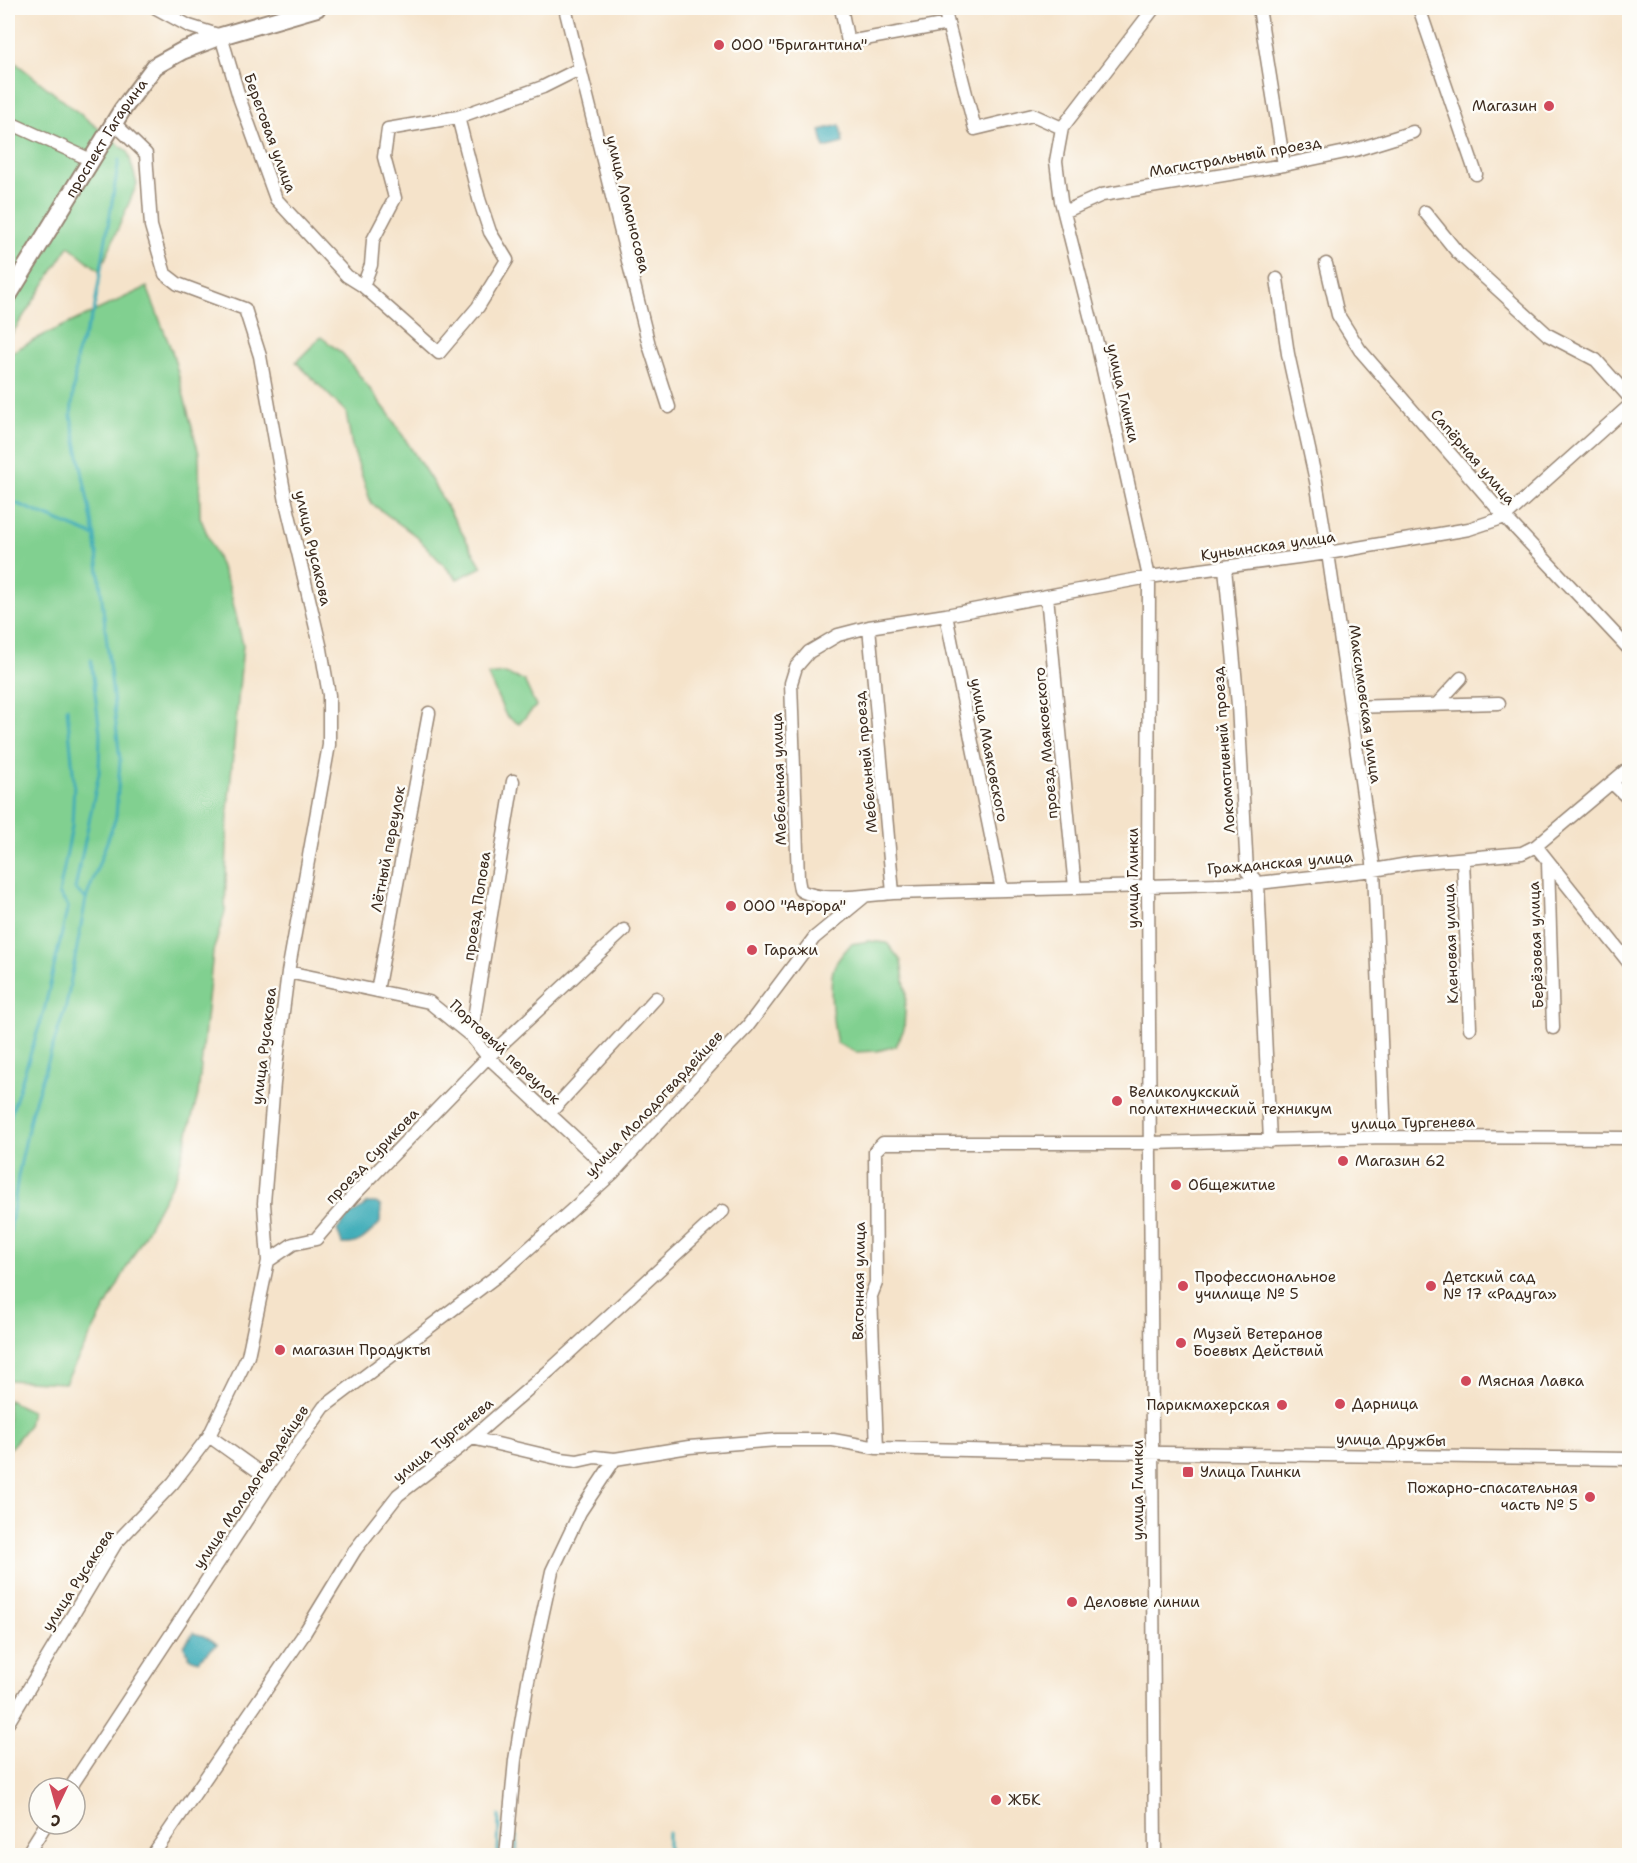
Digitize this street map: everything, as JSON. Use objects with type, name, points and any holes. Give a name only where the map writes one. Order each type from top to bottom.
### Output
[{"type":"main road","name":"проспект Гагарина","points":[[8,296],[114,123],[155,66],[182,51],[220,36],[317,8]]},
{"type":"street","points":[[156,8],[189,26],[220,36]]},
{"type":"street","name":"улица Ломоносова","points":[[565,8],[649,345],[669,407]]},
{"type":"street","points":[[841,8],[848,42],[948,24]]},
{"type":"street","points":[[944,8],[975,129],[1034,115],[1062,128],[1154,8]]},
{"type":"street","points":[[1259,8],[1284,165]]},
{"type":"street","points":[[1419,8],[1476,174]]},
{"type":"street","name":"Береговая улица","points":[[220,36],[240,100],[276,199],[347,276],[363,286],[439,353],[478,307],[507,260],[490,232],[478,199],[458,117]]},
{"type":"street","points":[[363,286],[371,265],[373,240],[395,198],[384,157],[388,129],[458,117],[543,87],[579,69]]},
{"type":"street","points":[[8,123],[91,160]]},
{"type":"street","name":"улица Русакова","points":[[8,1723],[116,1543],[173,1483],[208,1436],[248,1356],[268,1261],[264,1203],[274,1083],[288,972],[329,745],[329,695],[321,649],[286,502],[260,356],[245,309],[178,284],[165,274],[151,226],[146,154],[114,123]]},
{"type":"street","name":"улица Глинки","points":[[1062,128],[1056,160],[1064,212],[1097,343],[1149,577],[1148,885],[1155,1856]]},
{"type":"street","name":"Магистральный проезд","points":[[1064,212],[1102,195],[1284,165],[1355,150],[1413,132]]},
{"type":"street","points":[[1425,212],[1458,253],[1548,335],[1596,360],[1629,398]]},
{"type":"street","name":"Сапёрная улица","points":[[1326,264],[1338,315],[1360,350],[1505,517],[1629,650]]},
{"type":"street","name":"Максимовская улица","points":[[1277,279],[1288,354],[1316,481],[1328,553],[1374,870],[1385,1137]]},
{"type":"street","name":"Куньинская улица","points":[[796,667],[809,652],[838,635],[870,627],[1149,577],[1328,553],[1468,529],[1505,517],[1629,405]]},
{"type":"street","name":"Локомотивный проезд","points":[[1225,568],[1238,705],[1247,871],[1258,883],[1270,1141]]},
{"type":"street","name":"проезд Маяковского","points":[[1047,596],[1075,888]]},
{"type":"street","name":"улица Маяковского","points":[[946,615],[1002,890]]},
{"type":"street","name":"Мебельный проезд","points":[[870,627],[893,893]]},
{"type":"street","name":"Мебельная улица","points":[[796,667],[791,683],[791,704],[800,890]]},
{"type":"street","points":[[1438,703],[1461,678]]},
{"type":"street","points":[[1350,707],[1498,703]]},
{"type":"street","name":"Лётный переулок","points":[[377,991],[429,713]]},
{"type":"street","name":"Гражданская улица","points":[[800,890],[810,896],[865,896],[893,893],[1258,883],[1522,852],[1536,846],[1629,767]]},
{"type":"street","name":"проезд Попова","points":[[471,1036],[513,781]]},
{"type":"street","points":[[1612,783],[1629,800]]},
{"type":"street","name":"Берёзовая улица","points":[[1536,846],[1629,964]]},
{"type":"street","name":"Кленовая улица","points":[[1462,859],[1470,1028]]},
{"type":"street","name":"Берёзовая улица","points":[[1548,862],[1553,1028]]},
{"type":"street","name":"улица Молодогвардейцев","points":[[78,1776],[272,1481],[324,1407],[506,1269],[613,1173],[717,1057],[747,1028],[814,938],[865,896]]},
{"type":"street","points":[[488,1057],[624,930]]},
{"type":"street","name":"Портовый переулок","points":[[288,972],[429,1002],[471,1036],[488,1057],[613,1173]]},
{"type":"street","points":[[549,1114],[656,998]]},
{"type":"street","name":"проезд Сурикова","points":[[268,1261],[293,1244],[316,1239],[353,1196],[488,1057]]},
{"type":"street","name":"улица Тургенева","points":[[875,1151],[884,1143],[1151,1143],[1385,1137],[1629,1137]]},
{"type":"street","name":"Вагонная улица","points":[[875,1151],[876,1282],[871,1296],[877,1448]]},
{"type":"street","name":"улица Тургенева","points":[[152,1856],[302,1637],[355,1550],[398,1495],[472,1438],[549,1371],[723,1211]]},
{"type":"street","points":[[208,1436],[272,1481]]},
{"type":"street","name":"улица Дружбы","points":[[472,1438],[577,1461],[689,1447],[777,1440],[833,1440],[877,1448],[1629,1459]]},
{"type":"street","points":[[506,1856],[515,1760],[528,1682],[552,1571],[580,1512],[615,1458]]},
{"type":"street","points":[[27,1856],[39,1836]]},
{"type":"green space","points":[[12,60],[128,152],[137,184],[100,271],[69,246],[8,340],[8,66]]},
{"type":"green space","points":[[147,287],[173,354],[199,454],[200,517],[229,586],[243,645],[228,809],[225,912],[213,952],[198,1095],[177,1174],[65,1383],[8,1380],[8,354]]},
{"type":"green space","points":[[321,337],[343,354],[389,414],[482,567],[457,579],[416,536],[371,503],[352,446],[346,412],[296,362]]},
{"type":"green space","points":[[502,673],[524,680],[536,706],[519,724],[506,716],[488,675]]},
{"type":"green space","points":[[869,941],[887,943],[901,961],[906,993],[904,1029],[896,1046],[877,1051],[855,1052],[837,1043],[832,1005],[832,974],[834,967],[851,944]]},
{"type":"green space","points":[[8,1400],[31,1411],[28,1426],[8,1451]]},
{"type":"water","points":[[840,125],[843,143],[824,148],[820,130]]},
{"type":"water","points":[[367,1203],[376,1203],[381,1206],[380,1223],[358,1241],[342,1244],[337,1230],[351,1214]]},
{"type":"water","points":[[193,1633],[204,1636],[217,1644],[198,1661],[190,1658],[184,1646]]},
{"type":"waterway","points":[[8,1245],[18,1176],[32,1110],[66,1006],[86,899],[116,817],[120,760],[95,536],[71,416],[77,353],[94,311],[119,160]]},
{"type":"waterway","points":[[8,500],[95,536]]},
{"type":"waterway","points":[[86,899],[75,889],[99,773],[100,733],[91,660]]},
{"type":"waterway","points":[[8,1124],[44,1011],[68,906],[59,894],[72,826],[74,782],[67,708]]},
{"type":"waterway","points":[[498,1856],[499,1816]]},
{"type":"waterway","points":[[668,1833],[668,1856]]},
{"type":"waterway","points":[[516,1856],[517,1837]]},
{"type":"place","name":"ООО \"Бригантина\"","points":[[719,45]]},
{"type":"place","name":"Магазин","points":[[1549,106]]},
{"type":"place","name":"ООО \"Аврора\"","points":[[731,906]]},
{"type":"place","name":"Гаражи","points":[[752,950]]},
{"type":"place","name":"Великолукский политехнический техникум","points":[[1117,1101]]},
{"type":"place","name":"Магазин 62","points":[[1343,1161]]},
{"type":"place","name":"Общежитие","points":[[1176,1185]]},
{"type":"place","name":"Профессиональное училище № 5","points":[[1183,1286]]},
{"type":"place","name":"Детский сад № 17 «Радуга»","points":[[1431,1286]]},
{"type":"place","name":"Музей Ветеранов Боевых Действий","points":[[1181,1343]]},
{"type":"place","name":"магазин Продукты","points":[[280,1350]]},
{"type":"place","name":"Мясная Лавка","points":[[1466,1381]]},
{"type":"place","name":"Дарница","points":[[1340,1404]]},
{"type":"place","name":"Парикмахерская","points":[[1282,1405]]},
{"type":"place","name":"Улица Глинки","points":[[1188,1472]]},
{"type":"place","name":"Пожарно-спасательная часть № 5","points":[[1590,1497]]},
{"type":"place","name":"Деловые линии","points":[[1072,1602]]},
{"type":"place","name":"ЖБК","points":[[996,1800]]}]
